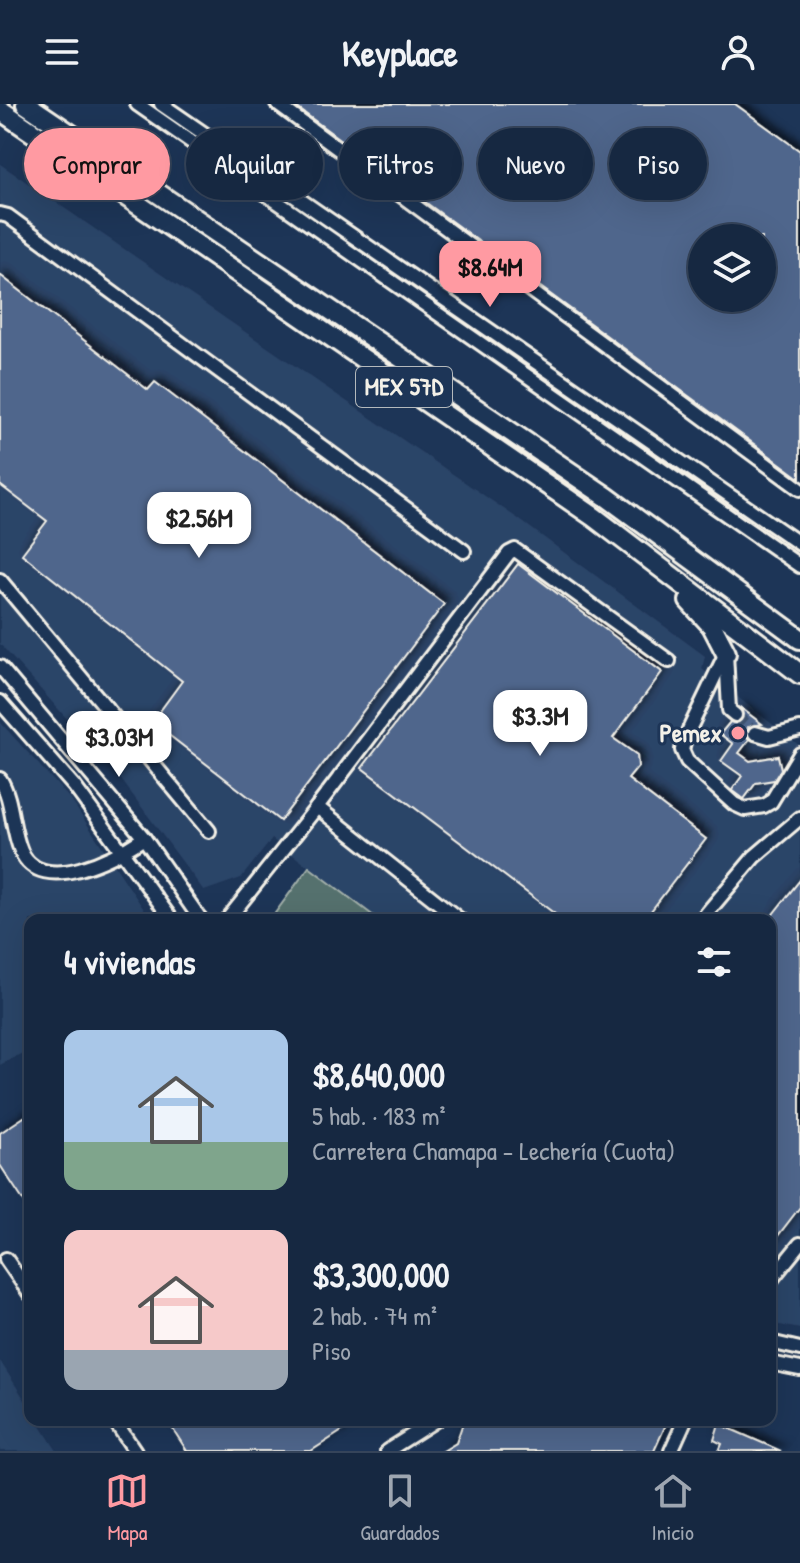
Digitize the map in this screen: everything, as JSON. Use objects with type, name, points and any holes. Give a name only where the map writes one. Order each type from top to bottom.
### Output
[{"type":"highway","name":"MEX 57D","points":[[26,104],[607,497],[800,639]]},
{"type":"highway","name":"MEX 57D","points":[[0,110],[594,517],[800,674]]},
{"type":"highway","points":[[594,517],[636,558],[696,606],[712,626],[726,653]]},
{"type":"street","points":[[137,104],[800,566]]},
{"type":"street","points":[[161,104],[800,544]]},
{"type":"street","points":[[277,104],[800,489]]},
{"type":"street","points":[[0,214],[8,216],[464,551]]},
{"type":"street","points":[[232,914],[317,807],[509,553],[515,550],[523,553],[669,661]]},
{"type":"street","points":[[0,580],[209,831]]},
{"type":"street","points":[[726,653],[729,710],[735,715]]},
{"type":"street","points":[[726,653],[685,738],[682,750],[687,761],[734,804],[754,809],[771,802],[800,754]]},
{"type":"street","points":[[0,667],[144,838],[197,914]]},
{"type":"street","points":[[0,702],[74,786],[168,914]]},
{"type":"street","points":[[755,733],[769,737],[800,729]]},
{"type":"street","points":[[0,779],[8,794],[23,855],[39,868],[55,873],[80,871],[144,838]]},
{"type":"street","points":[[317,807],[443,914]]},
{"type":"street","points":[[706,914],[754,857],[800,818]]},
{"type":"street","points":[[776,1274],[800,1244]]},
{"type":"street","points":[[6,1259],[24,1285]]},
{"type":"street","points":[[776,1343],[800,1349]]},
{"type":"street","points":[[776,1364],[800,1369]]},
{"type":"street","points":[[118,1426],[135,1451]]},
{"type":"street","points":[[387,1451],[427,1426]]},
{"type":"street","points":[[671,1451],[682,1426]]},
{"type":"shaded area","points":[[0,164],[24,180],[24,200],[53,200],[520,520],[705,656],[702,669],[800,746],[800,1329],[776,1324],[776,914],[371,914],[272,839],[241,878],[204,891],[120,778],[0,644]]},
{"type":"shaded area","points":[[0,722],[71,800],[147,914],[24,914],[24,1052],[0,1065]]},
{"type":"shaded area","points":[[0,1361],[24,1399],[24,1426],[41,1426],[57,1451],[0,1451]]},
{"type":"green space","points":[[309,867],[371,914],[274,914]]},
{"type":"building","points":[[292,104],[735,104],[800,151],[800,478],[422,200],[462,200],[462,128],[339,128],[339,139]]},
{"type":"building","points":[[0,275],[148,390],[155,382],[444,604],[280,821],[152,722],[182,681],[22,554],[47,521],[0,485]]},
{"type":"building","points":[[518,564],[662,672],[613,738],[637,755],[638,767],[628,779],[706,839],[649,914],[555,914],[362,768]]},
{"type":"building","points":[[741,708],[762,724],[748,727],[746,734],[749,740],[739,753],[750,761],[778,756],[781,769],[774,780],[756,783],[744,799],[732,790],[742,776],[721,761],[733,744],[720,734],[730,722],[737,724],[742,720]]},
{"type":"building","points":[[800,880],[800,1207],[776,1238],[776,914],[773,914]]},
{"type":"building","points":[[24,1117],[24,1202],[0,1165],[0,1133]]},
{"type":"building","points":[[171,1426],[350,1426],[311,1451],[187,1451]]},
{"type":"building","points":[[462,1426],[665,1426],[654,1451],[443,1451],[456,1443]]},
{"type":"building","points":[[718,1426],[724,1426],[781,1451],[719,1451],[722,1444],[714,1440]]},
{"type":"tunnel","points":[[735,715],[755,733]]},
{"type":"place","name":"Pemex","points":[[738,733]]}]
